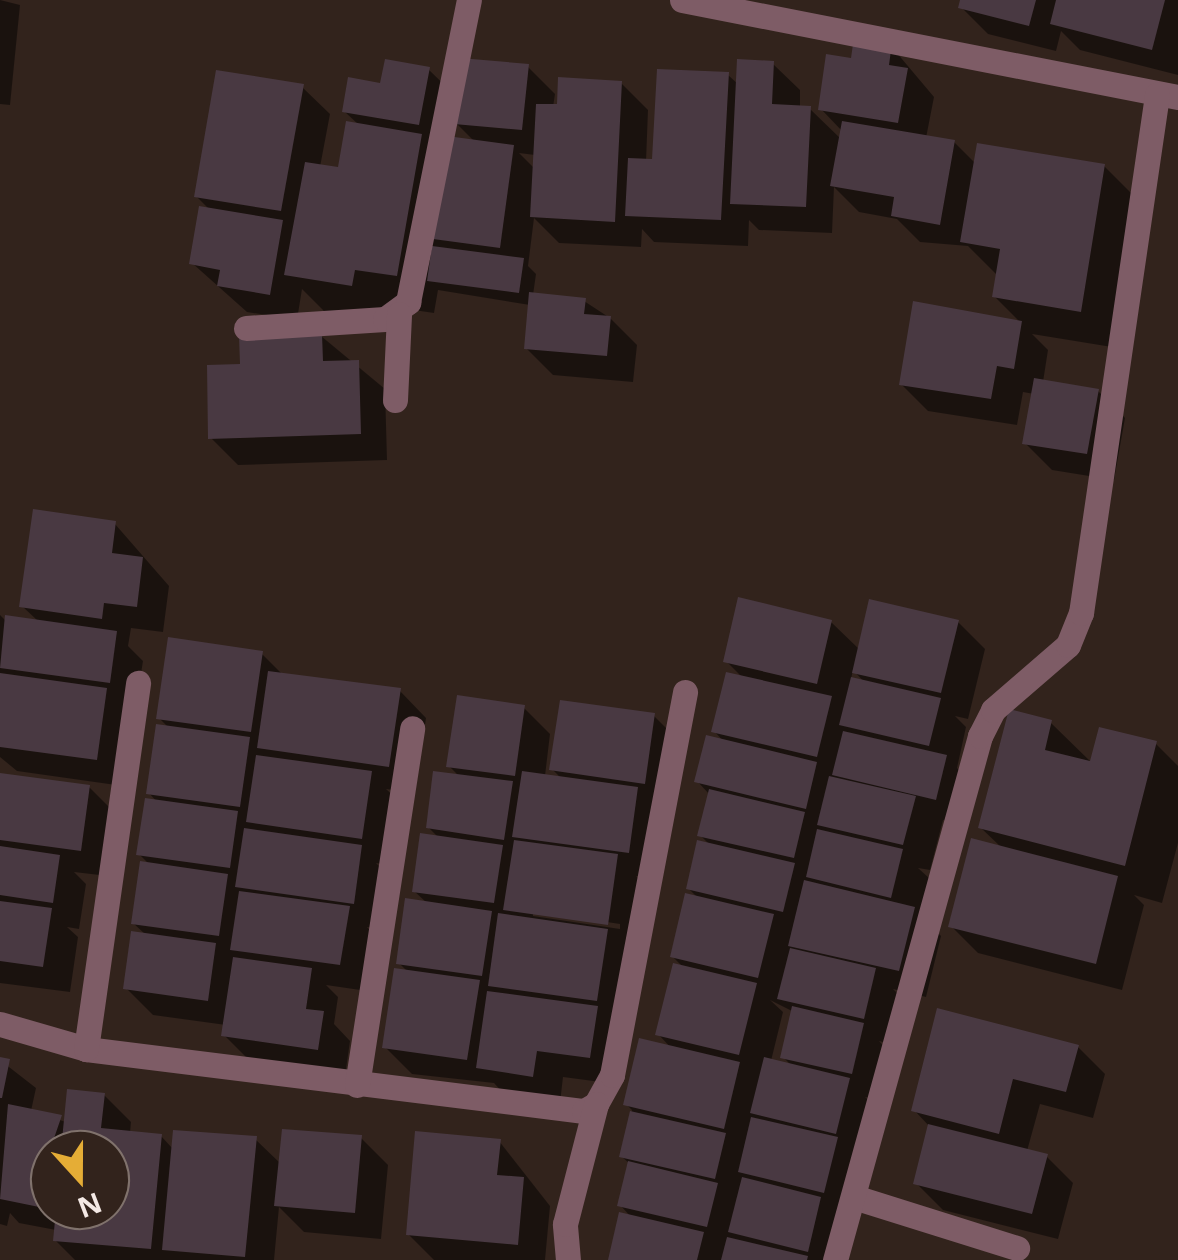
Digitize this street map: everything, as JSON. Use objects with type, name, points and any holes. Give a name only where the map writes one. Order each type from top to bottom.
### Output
[{"type":"street","points":[[395,400],[399,314],[413,282],[470,0]]},
{"type":"street","points":[[682,0],[760,10],[1168,96],[1081,613],[1068,644],[992,710],[980,736],[835,1260]]},
{"type":"street","points":[[246,328],[399,314]]},
{"type":"street","points":[[86,1049],[138,683]]},
{"type":"street","points":[[568,1260],[565,1224],[596,1104],[612,1076],[685,692]]},
{"type":"street","points":[[358,1085],[412,728]]},
{"type":"street","points":[[0,1024],[86,1049],[568,1114],[596,1104]]},
{"type":"street","points":[[854,1198],[1017,1248]]},
{"type":"building","points":[[960,0],[1036,0],[1029,26],[958,8]]},
{"type":"building","points":[[1056,0],[1165,0],[1152,50],[1050,24]]},
{"type":"building","points":[[854,37],[892,43],[889,65],[908,68],[898,123],[818,110],[826,54],[851,58]]},
{"type":"building","points":[[460,58],[529,64],[522,130],[454,124]]},
{"type":"building","points":[[385,59],[430,67],[419,125],[342,112],[348,77],[380,83]]},
{"type":"building","points":[[737,59],[774,61],[772,104],[811,106],[806,207],[730,204]]},
{"type":"building","points":[[657,69],[729,72],[721,220],[625,216],[628,158],[652,159]]},
{"type":"building","points":[[216,70],[304,84],[281,211],[194,197]]},
{"type":"building","points":[[558,77],[622,81],[615,222],[530,217],[536,104],[557,104]]},
{"type":"building","points":[[346,121],[422,134],[397,276],[355,270],[352,286],[284,275],[305,162],[338,167]]},
{"type":"building","points":[[842,121],[955,140],[940,225],[891,216],[894,197],[830,186]]},
{"type":"building","points":[[447,136],[514,145],[500,248],[433,239]]},
{"type":"building","points":[[977,143],[1105,164],[1081,312],[992,297],[1000,249],[960,242]]},
{"type":"building","points":[[199,206],[283,220],[270,295],[217,286],[220,270],[189,264]]},
{"type":"building","points":[[432,246],[524,258],[519,293],[427,281]]},
{"type":"building","points":[[529,292],[586,298],[584,314],[611,316],[607,356],[524,349]]},
{"type":"building","points":[[913,301],[1022,321],[1014,369],[997,366],[991,399],[899,385]]},
{"type":"building","points":[[322,334],[323,361],[359,360],[361,434],[208,439],[207,365],[240,364],[239,336]]},
{"type":"building","points":[[1034,378],[1099,389],[1087,454],[1022,444]]},
{"type":"building","points":[[33,509],[116,521],[112,553],[143,557],[137,607],[104,603],[102,619],[19,607]]},
{"type":"building","points":[[738,597],[832,620],[817,684],[723,662]]},
{"type":"building","points":[[869,599],[959,620],[941,693],[852,673]]},
{"type":"building","points":[[5,615],[117,631],[110,683],[0,668]]},
{"type":"building","points":[[168,637],[263,651],[251,732],[156,719]]},
{"type":"building","points":[[268,671],[401,688],[389,767],[257,748]]},
{"type":"building","points":[[726,672],[832,696],[817,757],[711,732]]},
{"type":"building","points":[[0,673],[107,688],[97,760],[0,747]]},
{"type":"building","points":[[851,677],[941,698],[929,746],[839,725]]},
{"type":"building","points":[[457,695],[525,705],[515,776],[446,767]]},
{"type":"building","points":[[560,700],[655,713],[645,784],[549,770]]},
{"type":"building","points":[[1009,709],[1052,720],[1045,750],[1090,761],[1099,727],[1157,741],[1125,866],[978,828]]},
{"type":"building","points":[[156,724],[250,737],[240,807],[146,794]]},
{"type":"building","points":[[843,731],[947,755],[936,800],[832,775]]},
{"type":"building","points":[[706,735],[817,762],[806,809],[694,782]]},
{"type":"building","points":[[256,755],[372,771],[362,839],[246,822]]},
{"type":"building","points":[[433,771],[513,781],[504,840],[426,828]]},
{"type":"building","points":[[522,771],[638,787],[629,853],[512,837]]},
{"type":"building","points":[[0,773],[90,785],[81,851],[0,840]]},
{"type":"building","points":[[829,776],[916,796],[903,845],[817,825]]},
{"type":"building","points":[[709,789],[805,812],[794,858],[697,836]]},
{"type":"building","points":[[145,798],[238,811],[230,868],[136,855]]},
{"type":"building","points":[[244,828],[362,845],[354,904],[235,887]]},
{"type":"building","points":[[817,829],[903,849],[891,898],[806,877]]},
{"type":"building","points":[[420,833],[503,845],[494,903],[412,892]]},
{"type":"building","points":[[971,838],[1118,876],[1096,964],[948,927]]},
{"type":"building","points":[[514,840],[618,854],[608,925],[503,910]]},
{"type":"building","points":[[697,840],[795,863],[783,912],[686,889]]},
{"type":"building","points":[[0,846],[60,855],[53,903],[0,895]]},
{"type":"building","points":[[140,861],[228,874],[219,936],[131,924]]},
{"type":"building","points":[[804,880],[915,907],[899,971],[788,946]]},
{"type":"building","points":[[239,891],[350,906],[340,965],[230,950]]},
{"type":"building","points":[[685,893],[774,914],[758,978],[670,957]]},
{"type":"building","points":[[405,898],[492,911],[482,976],[396,964]]},
{"type":"building","points":[[0,901],[52,908],[43,967],[0,961]]},
{"type":"building","points":[[498,913],[608,929],[597,1001],[488,986]]},
{"type":"building","points":[[131,931],[216,943],[208,1001],[123,989]]},
{"type":"building","points":[[790,948],[876,968],[864,1019],[777,999]]},
{"type":"building","points":[[233,957],[312,968],[306,1009],[324,1011],[318,1050],[221,1036]]},
{"type":"building","points":[[673,963],[757,983],[739,1055],[655,1035]]},
{"type":"building","points":[[394,968],[480,980],[467,1060],[382,1048]]},
{"type":"building","points":[[487,991],[598,1006],[590,1058],[537,1051],[533,1077],[476,1068]]},
{"type":"building","points":[[792,1006],[864,1023],[852,1074],[780,1058]]},
{"type":"building","points":[[937,1008],[1079,1045],[1066,1092],[1013,1079],[999,1134],[911,1111]]},
{"type":"building","points":[[639,1038],[740,1062],[724,1129],[623,1105]]},
{"type":"building","points":[[0,1057],[10,1059],[2,1098],[0,1098]]},
{"type":"building","points":[[764,1057],[850,1078],[836,1134],[750,1113]]},
{"type":"building","points":[[67,1089],[105,1093],[101,1128],[121,1130],[63,1130]]},
{"type":"building","points":[[8,1104],[62,1115],[57,1130],[30,1130],[30,1205],[0,1199]]},
{"type":"building","points":[[630,1111],[726,1133],[715,1179],[619,1157]]},
{"type":"building","points":[[751,1117],[838,1137],[824,1193],[738,1172]]},
{"type":"building","points":[[928,1124],[1048,1154],[1032,1214],[913,1184]]},
{"type":"building","points":[[282,1129],[362,1135],[355,1213],[274,1206]]},
{"type":"building","points":[[173,1130],[257,1136],[245,1257],[162,1250]]},
{"type":"building","points":[[130,1131],[162,1134],[151,1249],[53,1241],[54,1230],[130,1230]]},
{"type":"building","points":[[415,1131],[501,1139],[497,1175],[524,1177],[518,1245],[406,1235]]},
{"type":"building","points":[[628,1161],[718,1183],[707,1227],[617,1206]]},
{"type":"building","points":[[742,1177],[821,1197],[808,1252],[728,1232]]},
{"type":"building","points":[[619,1212],[704,1232],[697,1260],[608,1260]]},
{"type":"building","points":[[727,1237],[808,1256],[807,1260],[721,1260]]}]
